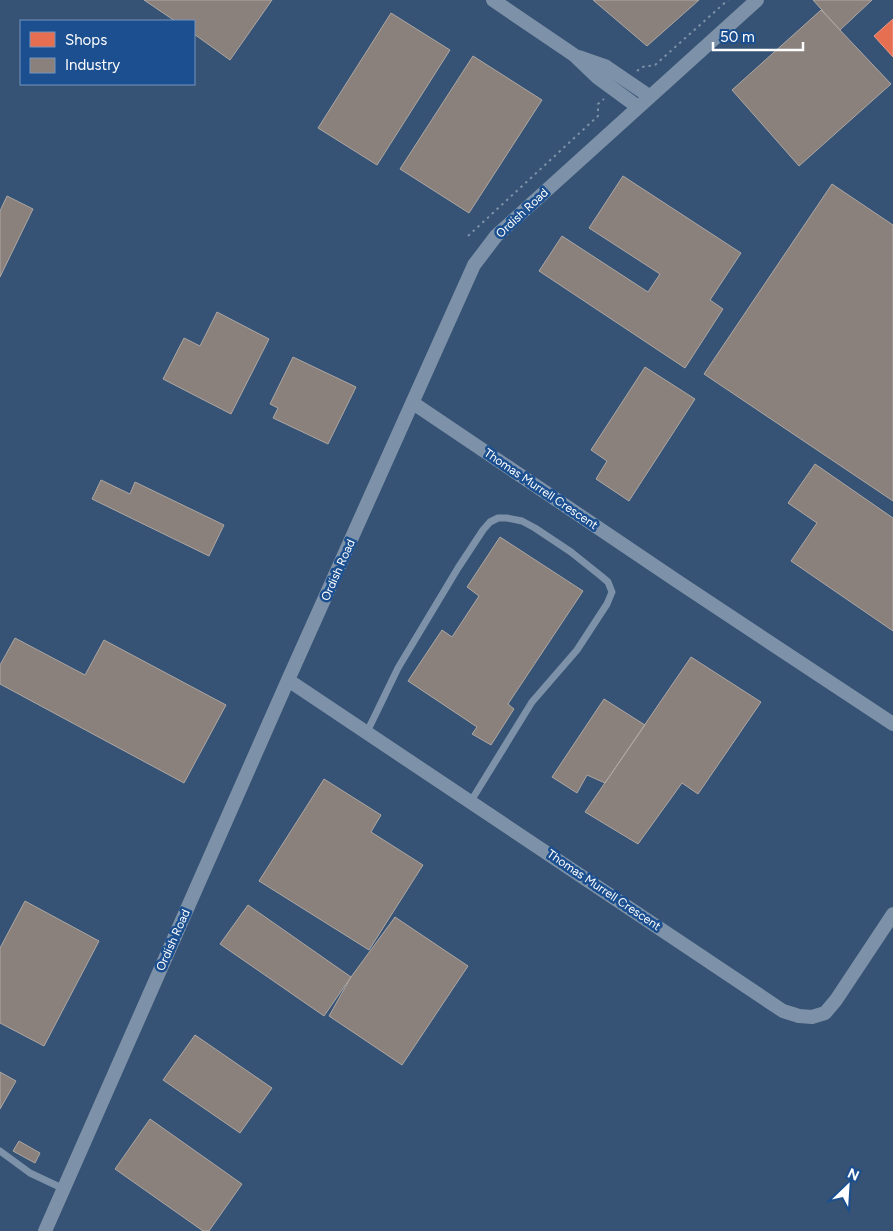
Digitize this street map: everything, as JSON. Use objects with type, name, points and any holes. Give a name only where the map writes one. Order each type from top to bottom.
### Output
[{"type":"street","points":[[492,0],[574,55],[597,77],[638,106]]},
{"type":"street","name":"Ordish Road","points":[[45,1231],[288,680],[474,265],[496,236],[757,0]]},
{"type":"street","points":[[574,55],[605,66],[649,96]]},
{"type":"street","name":"Thomas Murrell Crescent","points":[[413,403],[893,724]]},
{"type":"street","name":"Thomas Murrell Crescent","points":[[288,680],[783,1011],[799,1016],[812,1017],[825,1013],[836,1000],[893,914]]},
{"type":"lane","points":[[367,732],[398,668],[483,530],[490,522],[498,518],[522,521],[535,528],[570,552],[608,582],[611,587],[610,598],[567,663],[532,702],[471,801]]},
{"type":"lane","points":[[0,1151],[30,1173],[64,1189]]},
{"type":"path","points":[[634,74],[642,67],[655,66],[728,0]]},
{"type":"path","points":[[468,236],[598,116],[598,104],[606,98]]},
{"type":"building: Shops","points":[[893,19],[893,57],[874,36]]},
{"type":"building: Industry","points":[[144,0],[272,0],[230,60],[195,35],[195,20],[174,20]]},
{"type":"building: Industry","points":[[593,0],[699,0],[647,46]]},
{"type":"building: Industry","points":[[813,0],[872,0],[840,30]]},
{"type":"building: Industry","points":[[821,10],[891,84],[799,166],[732,90]]},
{"type":"building: Industry","points":[[391,13],[450,50],[377,165],[318,128]]},
{"type":"building: Industry","points":[[473,56],[542,100],[469,213],[400,169]]},
{"type":"building: Industry","points":[[623,176],[741,253],[710,300],[723,309],[685,368],[539,271],[562,236],[648,292],[660,274],[589,228]]},
{"type":"building: Industry","points":[[832,184],[893,225],[893,501],[704,374]]},
{"type":"building: Industry","points":[[7,196],[33,209],[0,277],[0,211]]},
{"type":"building: Industry","points":[[217,312],[269,339],[231,414],[163,379],[184,338],[200,346]]},
{"type":"building: Industry","points":[[293,357],[356,387],[328,444],[273,418],[278,408],[270,404]]},
{"type":"building: Industry","points":[[645,367],[695,399],[629,501],[596,479],[607,461],[591,450]]},
{"type":"building: Industry","points":[[815,464],[893,518],[893,631],[791,561],[817,523],[788,503]]},
{"type":"building: Industry","points":[[101,480],[130,494],[135,482],[224,525],[209,556],[92,499]]},
{"type":"building: Industry","points":[[500,537],[583,591],[508,704],[514,709],[491,745],[472,734],[477,727],[408,681],[442,630],[452,637],[479,596],[467,587]]},
{"type":"building: Industry","points":[[15,638],[85,675],[104,640],[226,705],[184,783],[0,684],[0,665]]},
{"type":"building: Industry","points":[[691,657],[761,702],[698,794],[682,783],[638,844],[585,812]]},
{"type":"building: Industry","points":[[604,699],[645,725],[605,783],[587,775],[577,793],[552,777]]},
{"type":"building: Industry","points":[[324,779],[381,815],[371,832],[423,865],[369,950],[259,881]]},
{"type":"building: Industry","points":[[25,901],[99,941],[44,1046],[0,1023],[0,948]]},
{"type":"building: Industry","points":[[248,905],[351,977],[324,1016],[220,944]]},
{"type":"building: Industry","points":[[395,917],[468,966],[402,1065],[329,1016],[351,977]]},
{"type":"building: Industry","points":[[195,1035],[272,1088],[240,1133],[163,1080]]},
{"type":"building: Industry","points":[[0,1072],[16,1081],[0,1109]]},
{"type":"building: Industry","points":[[150,1119],[242,1184],[209,1231],[203,1231],[115,1169]]},
{"type":"building: Industry","points":[[19,1141],[40,1153],[35,1163],[13,1151]]}]
